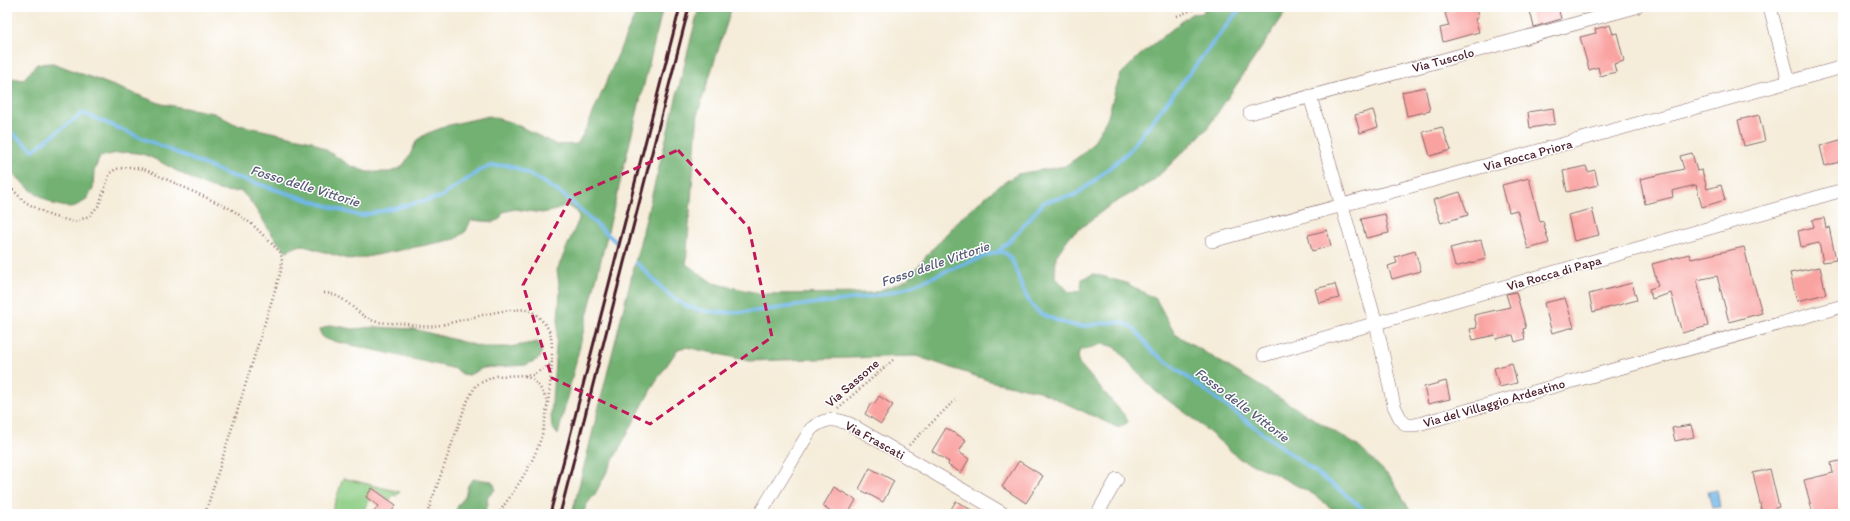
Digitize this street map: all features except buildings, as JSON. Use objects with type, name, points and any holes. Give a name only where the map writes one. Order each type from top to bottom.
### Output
[{"type":"street","name":"Via Tuscolo","points":[[1250,113],[1636,7]]},
{"type":"street","points":[[1770,7],[1789,82]]},
{"type":"street","name":"Via Rocca Priora","points":[[1212,242],[1843,67]]},
{"type":"street","name":"Via del Villaggio Ardeatino","points":[[1310,96],[1376,323],[1394,406],[1402,422],[1411,426],[1843,306]]},
{"type":"street","name":"Via Rocca di Papa","points":[[1264,355],[1843,190]]},
{"type":"street","name":"Via Frascati","points":[[824,420],[834,419],[850,424],[1004,514]]},
{"type":"street","points":[[760,514],[806,436],[811,429],[824,420]]},
{"type":"street","points":[[1097,514],[1117,480]]},
{"type":"path","points":[[1177,16],[1192,10],[1192,7]]},
{"type":"path","points":[[7,184],[25,202],[51,216],[75,222],[89,216],[99,205],[110,173],[116,169],[129,167],[144,168],[231,209],[270,241],[280,252],[282,259],[281,271],[205,514]]},
{"type":"path","points":[[324,292],[333,293],[343,299],[362,316],[377,322],[433,326],[506,311],[530,311],[541,320],[550,331],[552,342],[551,364],[547,403],[541,438],[528,465],[498,514]]},
{"type":"path","name":"Via Sassone","points":[[824,420],[893,360]]},
{"type":"path","points":[[427,514],[471,392],[476,385],[495,376],[533,375],[551,364]]},
{"type":"path","points":[[523,376],[532,379],[538,385],[547,403]]},
{"type":"path","points":[[900,454],[955,400]]},
{"type":"highlighted area","points":[[678,150],[749,228],[772,337],[650,424],[552,378],[523,285],[572,196]]},
{"type":"green space","points":[[639,7],[663,7],[558,435],[552,427],[551,415],[560,292],[557,270],[579,219],[577,211],[565,205],[557,210],[542,213],[515,209],[503,212],[500,219],[493,222],[471,220],[466,231],[456,239],[351,260],[301,245],[286,251],[273,236],[253,205],[241,191],[229,192],[204,185],[156,160],[139,153],[111,154],[100,157],[94,171],[93,189],[85,201],[71,208],[53,204],[31,190],[7,168],[7,77],[23,80],[37,64],[53,63],[162,104],[214,113],[235,124],[312,141],[351,166],[367,172],[390,172],[402,167],[417,140],[426,134],[449,125],[489,116],[513,123],[557,145],[577,144],[590,121]]},
{"type":"green space","points":[[699,7],[732,7],[698,112],[686,264],[713,283],[762,294],[872,293],[907,280],[928,254],[962,217],[997,187],[1018,174],[1065,166],[1081,155],[1093,143],[1108,117],[1121,74],[1139,56],[1191,14],[1203,13],[1205,7],[1289,7],[1206,130],[1153,181],[1109,206],[1069,237],[1056,256],[1055,277],[1070,293],[1081,291],[1082,279],[1094,274],[1126,283],[1156,299],[1175,334],[1358,446],[1391,478],[1412,514],[1339,514],[1313,494],[1273,473],[1240,459],[1194,419],[1155,391],[1115,347],[1103,344],[1079,351],[1078,362],[1125,416],[1128,422],[1119,428],[1039,391],[993,382],[916,356],[749,361],[686,347],[678,349],[654,384],[595,494],[587,504],[583,514],[572,514]]},
{"type":"green space","points":[[331,325],[353,329],[375,327],[414,329],[482,347],[509,347],[538,342],[542,349],[540,358],[526,365],[483,368],[469,375],[462,374],[456,369],[323,338],[319,330]]},
{"type":"green space","points":[[343,478],[400,492],[396,496],[393,495],[390,500],[372,488],[366,497],[370,500],[363,511],[368,514],[331,514]]},
{"type":"green space","points":[[474,479],[492,481],[495,490],[487,498],[488,504],[483,514],[457,514],[456,510],[465,496],[469,484]]},
{"type":"water","points":[[1717,490],[1720,507],[1712,508],[1708,492]]},
{"type":"waterway","points":[[997,252],[1010,241],[1044,202],[1075,195],[1093,182],[1129,151],[1241,7]]},
{"type":"waterway","name":"Fosso delle Vittorie","points":[[7,129],[33,150],[83,113],[229,175],[360,216],[441,197],[482,169],[491,166],[507,165],[519,169],[540,180],[566,197],[616,242]]},
{"type":"waterway","name":"Fosso delle Vittorie","points":[[637,263],[667,293],[687,306],[701,310],[732,313],[874,296],[911,286],[989,254],[1001,252],[1007,255],[1012,261],[1024,292],[1030,303],[1038,311],[1048,317],[1076,326],[1114,322],[1133,328],[1152,351],[1345,494],[1369,514]]},
{"type":"railway","points":[[550,514],[680,7]]},
{"type":"railway","points":[[560,514],[689,7]]}]
